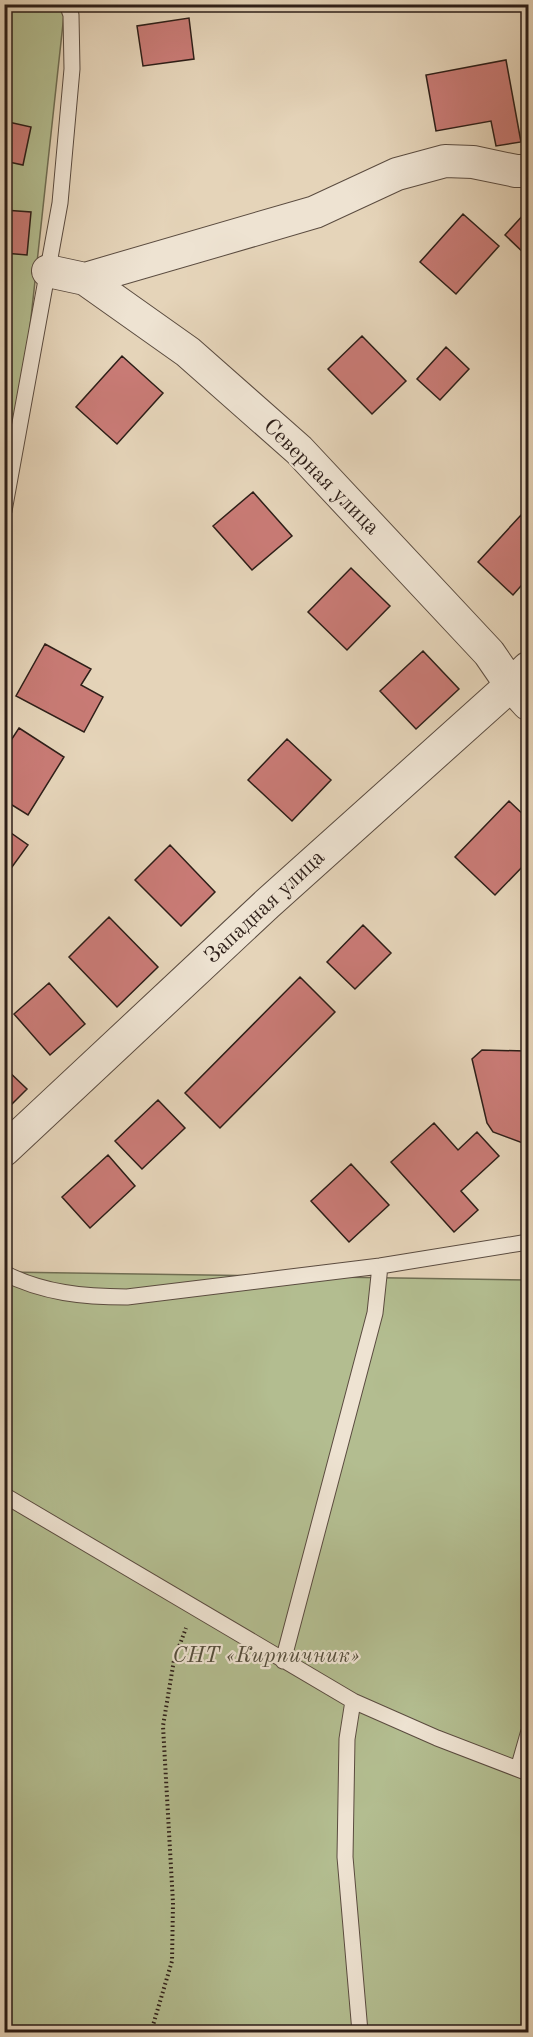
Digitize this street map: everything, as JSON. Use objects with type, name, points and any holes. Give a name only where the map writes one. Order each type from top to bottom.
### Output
[{"type":"street","name":"Северная улица","points":[[85,279],[315,212],[397,174],[445,160],[528,171]]},
{"type":"street","name":"Северная улица","points":[[48,271],[85,279],[188,352],[299,450],[489,653],[523,686]]},
{"type":"street","name":"Западная улица","points":[[4,1150],[267,904],[523,686]]},
{"type":"lane","points":[[4,511],[60,203],[72,69],[70,8]]},
{"type":"lane","points":[[4,1273],[51,1290],[86,1297],[127,1297],[380,1266],[528,1242]]},
{"type":"lane","points":[[283,1661],[375,1313],[380,1266]]},
{"type":"lane","points":[[4,1495],[353,1701],[437,1738],[523,1771],[528,1734]]},
{"type":"lane","points":[[353,1701],[347,1739],[345,1857],[360,2032]]},
{"type":"path","points":[[151,2032],[172,1961],[173,1903],[163,1726],[174,1660],[194,1608]]},
{"type":"green space","points":[[5,5],[65,5],[5,557]]},
{"type":"green space","name":"СНТ «Кирпичник»","points":[[4,1272],[528,1280],[528,2032],[5,2032]]},
{"type":"building","points":[[189,18],[194,59],[143,66],[137,26]]},
{"type":"building","points":[[506,60],[521,142],[496,146],[491,121],[436,131],[426,75]]},
{"type":"building","points":[[4,121],[31,127],[23,165],[4,161]]},
{"type":"building","points":[[4,210],[31,212],[27,255],[4,253]]},
{"type":"building","points":[[525,213],[528,216],[528,257],[505,235]]},
{"type":"building","points":[[463,214],[499,246],[456,294],[420,262]]},
{"type":"building","points":[[362,336],[406,381],[372,414],[328,369]]},
{"type":"building","points":[[446,347],[469,369],[440,400],[417,379]]},
{"type":"building","points":[[122,356],[163,393],[117,444],[76,407]]},
{"type":"building","points":[[253,492],[292,536],[252,570],[213,526]]},
{"type":"building","points":[[521,515],[528,522],[528,578],[513,595],[478,562]]},
{"type":"building","points":[[351,568],[390,606],[347,650],[308,612]]},
{"type":"building","points":[[45,644],[91,669],[81,685],[103,697],[84,732],[16,696]]},
{"type":"building","points":[[423,651],[459,689],[416,729],[380,691]]},
{"type":"building","points":[[19,728],[64,757],[28,815],[4,800],[4,751]]},
{"type":"building","points":[[287,739],[331,780],[292,821],[248,780]]},
{"type":"building","points":[[509,801],[528,819],[528,861],[495,895],[455,857]]},
{"type":"building","points":[[4,828],[28,845],[4,878]]},
{"type":"building","points":[[170,845],[215,892],[181,926],[135,880]]},
{"type":"building","points":[[109,917],[158,967],[117,1007],[69,957]]},
{"type":"building","points":[[363,925],[391,953],[355,989],[327,962]]},
{"type":"building","points":[[300,977],[335,1012],[220,1128],[185,1093]]},
{"type":"building","points":[[49,983],[85,1024],[50,1055],[14,1014]]},
{"type":"building","points":[[482,1050],[525,1051],[528,1055],[528,1145],[493,1132],[487,1123],[472,1059]]},
{"type":"building","points":[[4,1067],[27,1089],[4,1112]]},
{"type":"building","points":[[158,1100],[185,1128],[142,1169],[115,1141]]},
{"type":"building","points":[[434,1123],[458,1150],[477,1132],[499,1156],[461,1191],[478,1210],[454,1232],[391,1162]]},
{"type":"building","points":[[108,1155],[135,1186],[90,1228],[62,1197]]},
{"type":"building","points":[[351,1164],[389,1205],[349,1242],[311,1201]]}]
